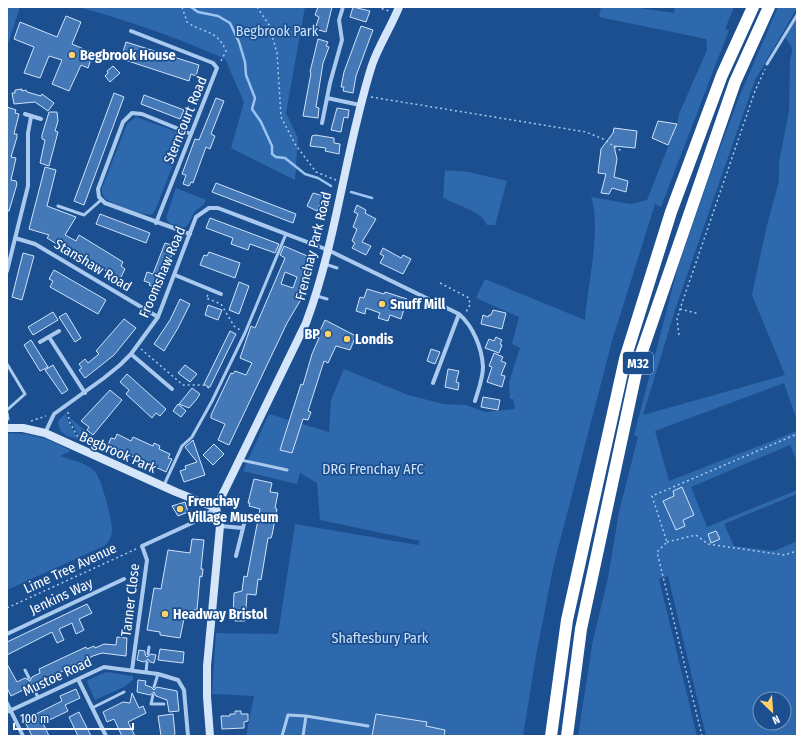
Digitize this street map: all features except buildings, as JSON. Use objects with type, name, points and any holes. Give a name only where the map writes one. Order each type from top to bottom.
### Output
[{"type":"highway","name":"M32","points":[[551,736],[568,620],[625,358],[671,212],[722,74],[753,7]]},
{"type":"highway","name":"M32","points":[[567,736],[581,629],[638,363],[735,82],[769,7]]},
{"type":"main road","name":"Frenchay Park Road","points":[[216,508],[306,323],[316,296],[325,264],[342,183],[361,105],[373,63],[398,10]]},
{"type":"main road","name":"Begbrook Park","points":[[7,423],[45,433],[83,451],[216,508]]},
{"type":"main road","points":[[210,736],[207,697],[207,666],[220,526],[216,508]]},
{"type":"street","points":[[322,123],[326,98],[342,40],[339,20],[343,7]]},
{"type":"street","name":"Sterncourt Road","points":[[130,31],[213,63],[217,68],[156,223]]},
{"type":"street","points":[[326,98],[361,105]]},
{"type":"street","points":[[190,234],[156,223],[105,203],[99,197],[98,189],[123,122],[132,113],[142,114],[191,134]]},
{"type":"street","points":[[25,114],[41,119]]},
{"type":"street","points":[[7,271],[28,186],[28,133],[31,117]]},
{"type":"street","name":"Froomshaw Road","points":[[54,414],[85,393],[131,354],[138,345],[158,316],[196,217],[209,208],[218,208],[328,250],[461,315]]},
{"type":"street","name":"Stanshaw Road","points":[[15,238],[35,244],[158,316]]},
{"type":"street","points":[[175,275],[221,294]]},
{"type":"street","points":[[433,383],[461,315]]},
{"type":"street","points":[[461,315],[471,328],[482,364],[481,380],[475,401]]},
{"type":"street","points":[[40,342],[59,331]]},
{"type":"street","points":[[49,337],[85,393]]},
{"type":"street","points":[[131,354],[172,389]]},
{"type":"street","points":[[45,433],[54,414]]},
{"type":"street","name":"Tanner Close","points":[[132,670],[147,560],[142,546],[192,523],[216,508]]},
{"type":"street","points":[[236,556],[246,516]]},
{"type":"street","points":[[220,526],[243,528]]},
{"type":"street","name":"Jenkins Way","points":[[7,634],[124,578]]},
{"type":"street","name":"Mustoe Road","points":[[9,711],[104,667],[132,670],[176,678],[183,685],[188,736]]},
{"type":"street","points":[[78,679],[106,736]]},
{"type":"street","points":[[7,703],[9,711],[23,736]]},
{"type":"lane","points":[[767,64],[797,15]]},
{"type":"lane","points":[[58,206],[84,215],[101,200]]},
{"type":"lane","points":[[163,486],[182,446],[192,437],[245,333],[286,234]]},
{"type":"lane","points":[[325,264],[337,268]]},
{"type":"lane","points":[[316,296],[327,299]]},
{"type":"lane","points":[[7,364],[25,394],[7,411],[7,423]]},
{"type":"lane","points":[[239,460],[286,470]]},
{"type":"lane","points":[[148,654],[149,647]]},
{"type":"lane","points":[[146,672],[147,662]]},
{"type":"lane","points":[[25,670],[29,678]]},
{"type":"lane","points":[[154,688],[158,674]]},
{"type":"lane","points":[[32,686],[38,698]]},
{"type":"lane","points":[[92,708],[124,692]]},
{"type":"lane","points":[[153,696],[151,704],[164,704]]},
{"type":"lane","points":[[282,736],[288,715],[306,716],[368,726]]},
{"type":"lane","points":[[303,736],[306,716]]},
{"type":"path","points":[[182,7],[187,22],[213,34],[223,45],[226,51],[223,58]]},
{"type":"path","points":[[257,7],[269,25],[277,53],[281,117],[295,144],[316,172],[342,183]]},
{"type":"path","points":[[377,7],[398,10]]},
{"type":"path","points":[[679,335],[677,326],[680,309],[754,91],[767,64]]},
{"type":"path","points":[[364,95],[586,132],[603,139],[623,152]]},
{"type":"path","points":[[440,283],[469,298],[470,305],[461,315]]},
{"type":"path","points":[[210,289],[206,298],[221,304],[234,326],[245,333]]},
{"type":"path","points":[[680,309],[699,314]]},
{"type":"path","points":[[138,345],[183,385],[203,385],[216,392]]},
{"type":"path","points":[[67,406],[69,421],[79,439],[83,451]]},
{"type":"path","points":[[24,423],[54,414]]},
{"type":"path","points":[[667,542],[652,496],[797,434]]},
{"type":"path","points":[[702,736],[657,552],[667,542],[696,535],[708,544],[784,556],[797,551]]},
{"type":"path","name":"Lime Tree Avenue","points":[[7,608],[142,546]]},
{"type":"green space","points":[[7,7],[20,7],[7,47]]},
{"type":"green space","points":[[78,7],[305,7],[286,113],[298,138],[295,180],[231,148],[244,102],[225,59],[152,30]]},
{"type":"green space","points":[[601,7],[633,7],[674,13],[675,7],[734,7],[725,29],[729,30],[661,207],[655,204],[612,341],[553,568],[536,656],[523,736],[246,736],[254,696],[212,694],[216,633],[278,634],[295,524],[418,545],[420,541],[320,520],[317,483],[300,473],[297,484],[243,471],[269,414],[329,432],[331,400],[344,369],[408,395],[443,404],[466,405],[485,412],[515,409],[513,399],[510,399],[509,382],[520,348],[512,344],[519,317],[476,298],[485,279],[585,320],[593,257],[595,224],[591,197],[631,204],[647,200],[677,124],[679,114],[707,50],[706,39],[599,17]]},
{"type":"green space","points":[[778,7],[797,8],[755,80],[676,307],[643,415],[785,375],[752,295],[766,229],[779,181],[779,162],[789,111],[790,60],[792,51],[791,46],[785,37],[797,17],[797,421],[784,383],[655,431],[669,481],[797,431],[797,462],[790,445],[691,487],[707,527],[797,490],[797,494],[724,524],[734,546],[774,551],[797,541],[797,736],[706,736],[668,576],[659,579],[697,736],[578,736],[593,640],[608,578],[619,512],[638,437],[634,435],[678,267],[709,177],[740,95]]},
{"type":"green space","points":[[136,117],[180,133],[184,137],[152,215],[119,206],[104,197],[102,193],[102,188],[127,124]]},
{"type":"green space","points":[[445,170],[468,172],[507,181],[495,225],[487,225],[479,215],[443,197]]},
{"type":"green space","points":[[176,188],[206,200],[204,204],[194,212],[189,223],[184,228],[169,223],[166,218]]},
{"type":"green space","points":[[66,413],[68,421],[78,439],[64,434],[58,425],[58,421]]},
{"type":"green space","points":[[69,417],[103,445],[101,449],[81,440]]},
{"type":"green space","points":[[10,433],[35,436],[56,443],[71,451],[60,456],[84,464],[93,470],[98,477],[104,492],[112,530],[110,539],[104,546],[7,590],[7,435]]},
{"type":"green space","points":[[106,672],[133,676],[133,680],[124,687],[95,700],[87,682],[88,680]]},
{"type":"waterway","points":[[191,7],[198,12],[218,16],[230,23],[239,42],[245,62],[246,75],[255,98],[252,109],[261,122],[272,146],[272,154],[276,157],[285,158],[305,174],[318,178],[331,186]]},
{"type":"waterway","points":[[351,192],[372,198]]},
{"type":"place","name":"Begbrook House","points":[[72,55]]},
{"type":"place","name":"Snuff Mill","points":[[382,304]]},
{"type":"place","name":"BP","points":[[328,334]]},
{"type":"place","name":"Londis","points":[[347,339]]},
{"type":"place","name":"Frenchay Village Museum","points":[[180,509]]},
{"type":"place","name":"Headway Bristol","points":[[165,614]]},
{"type":"park label","name":"DRG Frenchay AFC","points":[[373,469]]},
{"type":"park label","name":"Shaftesbury Park","points":[[380,638]]}]
